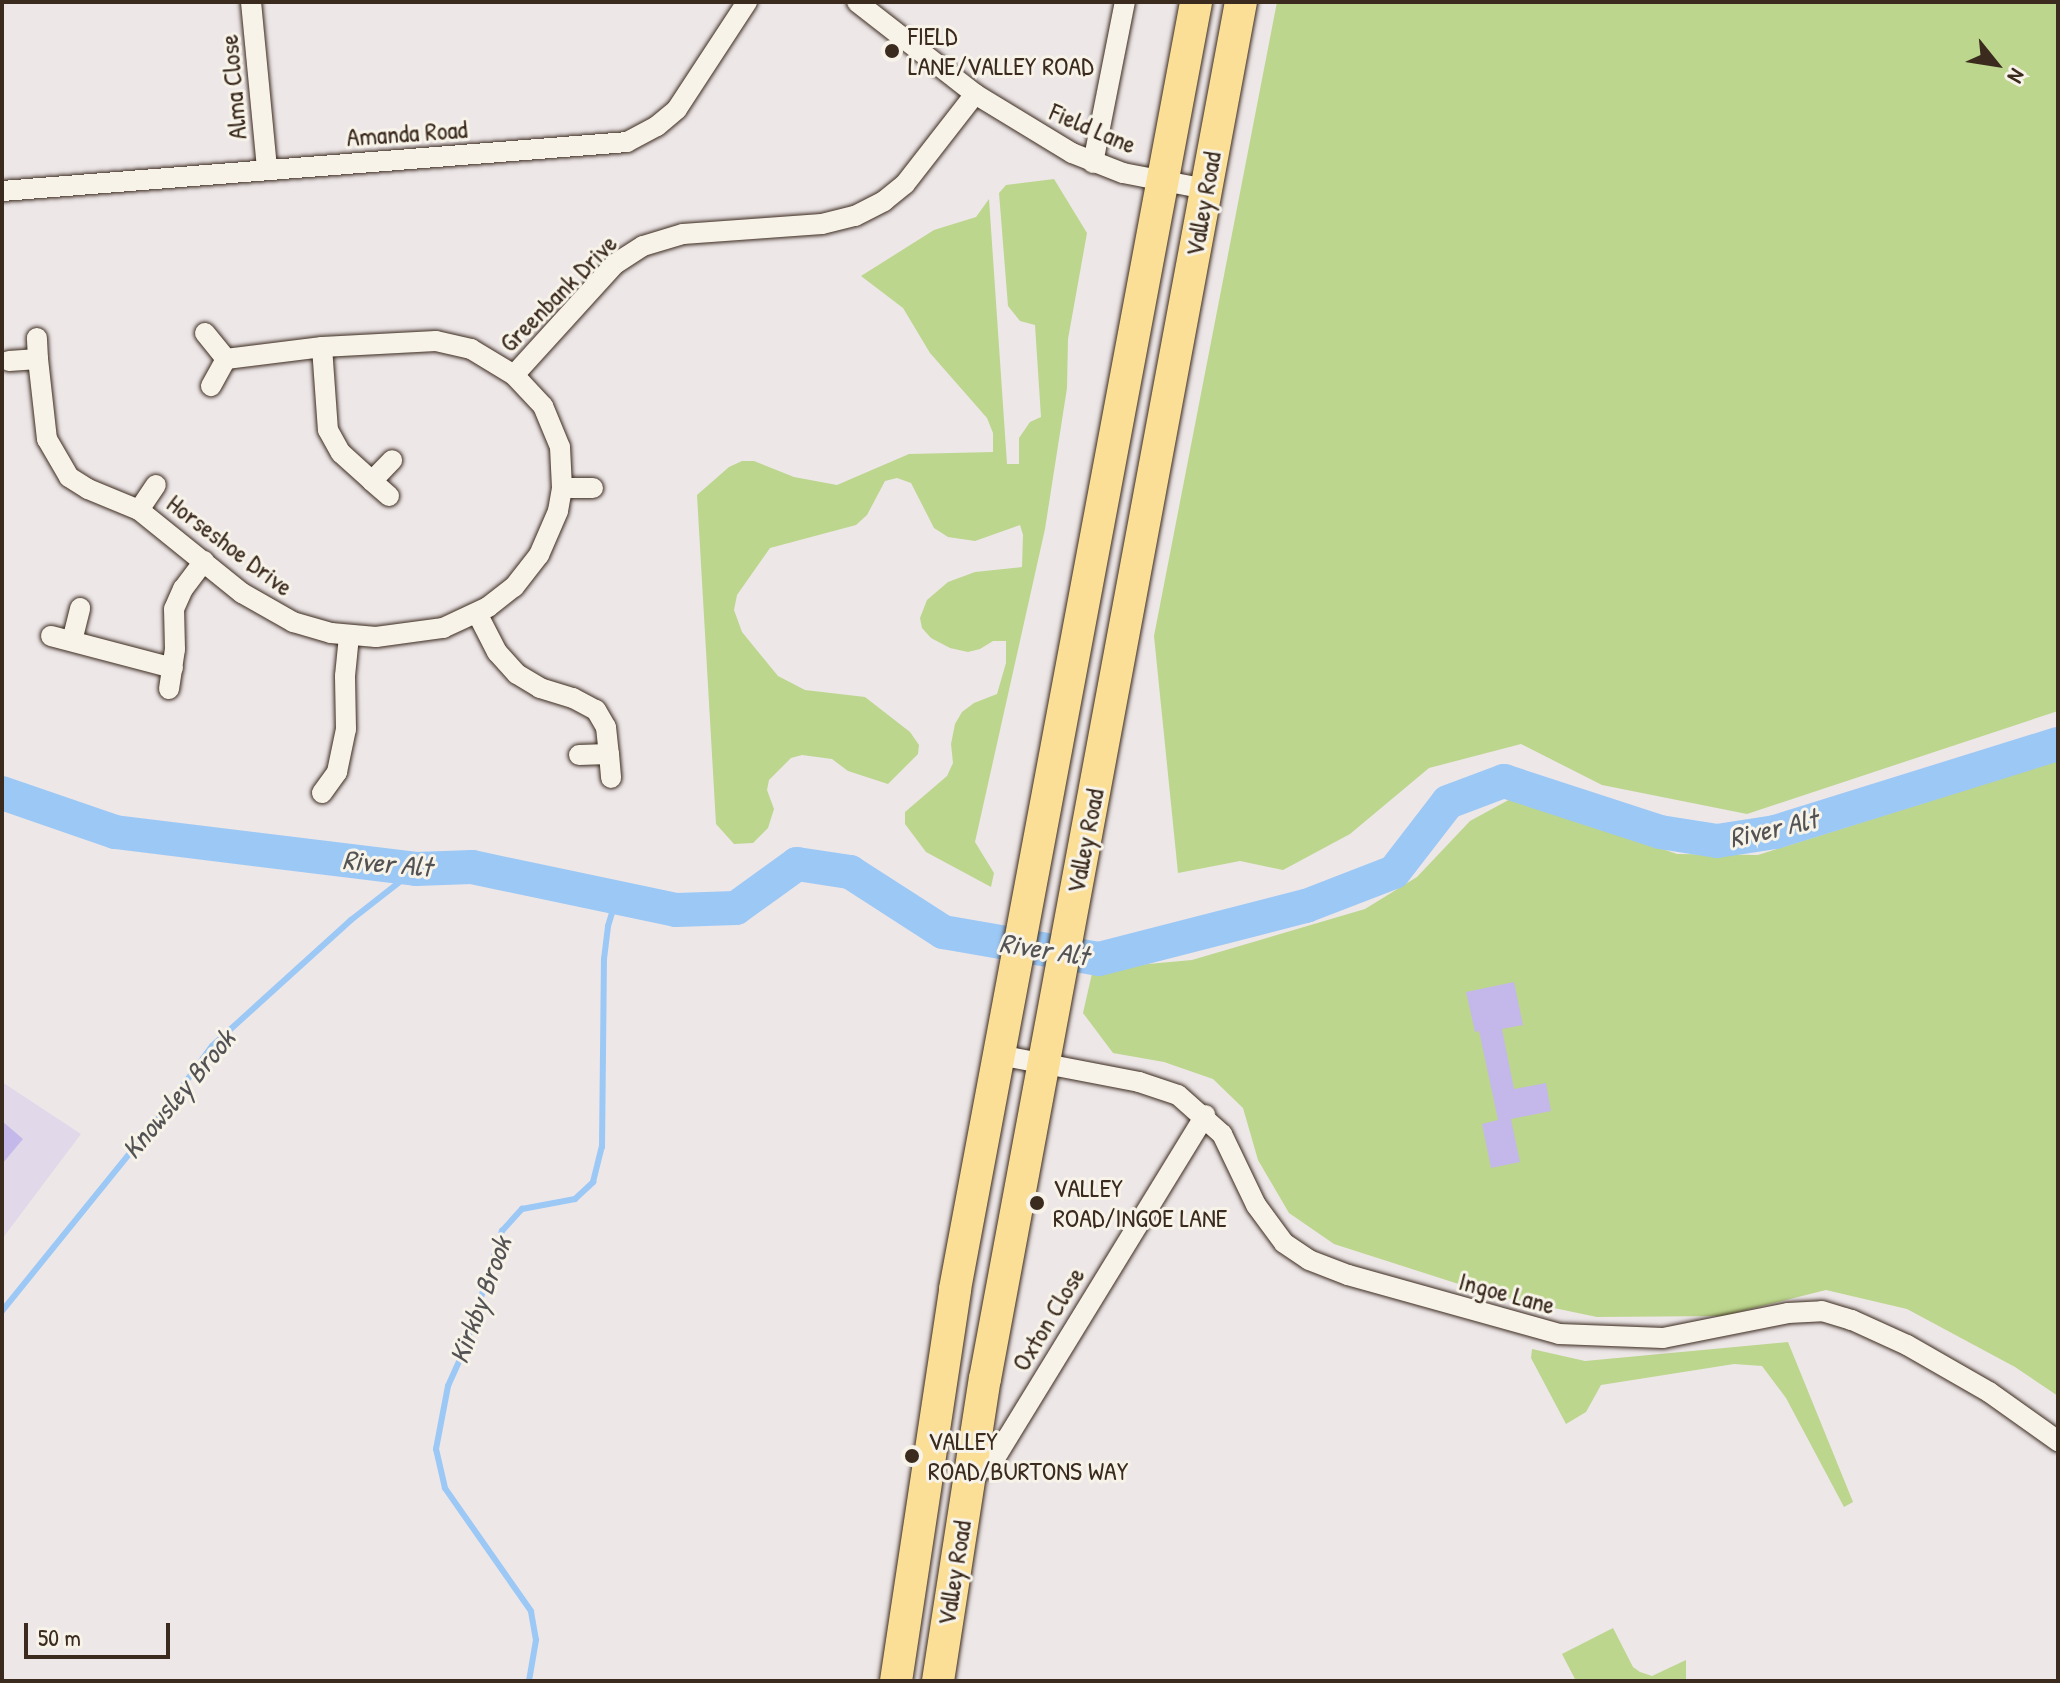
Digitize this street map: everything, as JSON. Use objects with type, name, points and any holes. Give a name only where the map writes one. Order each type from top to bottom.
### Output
[{"type":"main road","name":"Valley Road","points":[[896,1681],[932,1428],[1196,2]]},
{"type":"main road","name":"Valley Road","points":[[938,1681],[971,1463],[1043,1062],[1241,2]]},
{"type":"street","name":"Alma Close","points":[[251,2],[267,168]]},
{"type":"street","name":"Amanda Road","points":[[2,191],[267,168],[601,146],[640,137],[677,109],[747,2]]},
{"type":"street","name":"Field Lane","points":[[857,2],[975,94],[1044,138],[1093,163],[1206,189]]},
{"type":"street","points":[[1093,163],[1125,2]]},
{"type":"street","name":"Greenbank Drive","points":[[226,359],[322,347],[436,341],[471,349],[514,375],[615,264],[643,246],[683,234],[822,224],[855,216],[884,201],[905,184],[975,94]]},
{"type":"street","points":[[205,333],[226,359],[211,386]]},
{"type":"street","name":"Horseshoe Drive","points":[[37,338],[43,422],[60,466],[88,489],[139,510],[273,613],[316,629],[349,636],[426,632],[477,613],[514,587],[539,555],[554,523],[562,488],[560,447],[543,406],[514,375]]},
{"type":"street","points":[[322,347],[328,430],[341,453],[389,496]]},
{"type":"street","points":[[9,361],[38,359]]},
{"type":"street","points":[[372,481],[392,460]]},
{"type":"street","name":"Horseshoe Drive","points":[[139,510],[156,485]]},
{"type":"street","points":[[562,488],[593,488]]},
{"type":"street","points":[[169,689],[173,668],[174,609],[183,589],[204,561]]},
{"type":"street","points":[[72,641],[80,608]]},
{"type":"street","points":[[477,613],[497,652],[517,674],[540,688],[573,698],[596,710],[606,727],[611,778]]},
{"type":"street","points":[[51,636],[173,668]]},
{"type":"street","points":[[322,793],[337,772],[346,729],[345,676],[349,636]]},
{"type":"street","points":[[579,755],[609,754]]},
{"type":"street","name":"Ingoe Lane","points":[[999,1055],[1139,1082],[1178,1095],[1205,1115],[1222,1134],[1256,1205],[1284,1243],[1322,1265],[1559,1334],[1663,1338],[1788,1313],[1822,1311],[1852,1320],[1907,1345],[1989,1392],[2058,1441]]},
{"type":"street","name":"Oxton Close","points":[[989,1468],[1205,1115]]},
{"type":"shaded area","points":[[2,1082],[81,1134],[2,1239]]},
{"type":"green space","points":[[1277,2],[2058,2],[2058,711],[1747,814],[1602,785],[1521,744],[1429,768],[1350,834],[1283,870],[1240,861],[1178,873],[1154,636]]},
{"type":"green space","points":[[1054,179],[1087,233],[1068,339],[1067,388],[1045,529],[975,842],[994,873],[991,887],[926,852],[905,824],[905,812],[947,776],[953,763],[951,744],[955,724],[962,712],[974,703],[997,694],[1006,663],[1006,641],[993,641],[968,652],[950,648],[931,638],[922,628],[920,618],[927,600],[948,582],[975,572],[1022,567],[1023,535],[1020,525],[975,541],[948,537],[934,528],[911,483],[897,478],[885,481],[867,515],[856,525],[770,548],[737,595],[734,610],[742,632],[778,676],[805,690],[865,697],[910,732],[919,745],[918,754],[888,784],[848,771],[832,759],[802,755],[791,758],[769,780],[767,790],[774,809],[768,828],[753,843],[734,844],[716,824],[697,495],[729,467],[742,461],[754,461],[794,477],[837,485],[909,454],[993,452],[993,433],[987,418],[930,353],[903,308],[861,276],[934,230],[976,217],[989,199],[1007,464],[1019,464],[1019,438],[1030,422],[1041,417],[1035,325],[1020,321],[1008,306],[999,193],[1006,185]]},
{"type":"green space","points":[[2058,761],[2058,1396],[2015,1367],[1907,1309],[1826,1290],[1723,1316],[1597,1317],[1496,1296],[1334,1244],[1289,1213],[1258,1160],[1243,1108],[1213,1079],[1164,1062],[1113,1053],[1083,1013],[1093,969],[1192,960],[1365,909],[1417,877],[1470,821],[1514,797],[1677,854],[1758,855]]},
{"type":"green space","points":[[1788,1342],[1853,1502],[1844,1507],[1786,1398],[1762,1366],[1734,1364],[1601,1385],[1586,1412],[1566,1424],[1531,1358],[1532,1349],[1585,1361]]},
{"type":"green space","points":[[1613,1628],[1633,1667],[1652,1676],[1686,1660],[1686,1681],[1576,1681],[1562,1654]]},
{"type":"building","points":[[1514,982],[1523,1025],[1502,1029],[1514,1089],[1546,1083],[1551,1111],[1511,1119],[1520,1162],[1491,1168],[1482,1124],[1498,1120],[1479,1031],[1475,1032],[1466,992]]},
{"type":"building","points":[[2,1121],[23,1139],[2,1164]]},
{"type":"waterway","name":"River Alt","points":[[2,793],[115,832],[416,869],[472,867],[676,910],[736,908],[797,864],[850,872],[943,932],[1099,959],[1306,906],[1394,872],[1448,802],[1504,781],[1660,832],[1717,841],[1775,832],[2058,744]]},
{"type":"waterway","name":"Knowsley Brook","points":[[2,1311],[168,1106],[212,1046],[351,920],[416,869]]},
{"type":"waterway","name":"Kirkby Brook","points":[[529,1681],[536,1640],[531,1611],[445,1488],[436,1449],[448,1386],[465,1348],[502,1231],[522,1209],[575,1199],[593,1182],[602,1147],[604,959],[608,926],[616,899]]},
{"type":"place","name":"FIELD LANE/VALLEY ROAD","points":[[892,51]]},
{"type":"place","name":"VALLEY ROAD/INGOE LANE","points":[[1037,1203]]},
{"type":"place","name":"VALLEY ROAD/BURTONS WAY","points":[[912,1456]]}]
